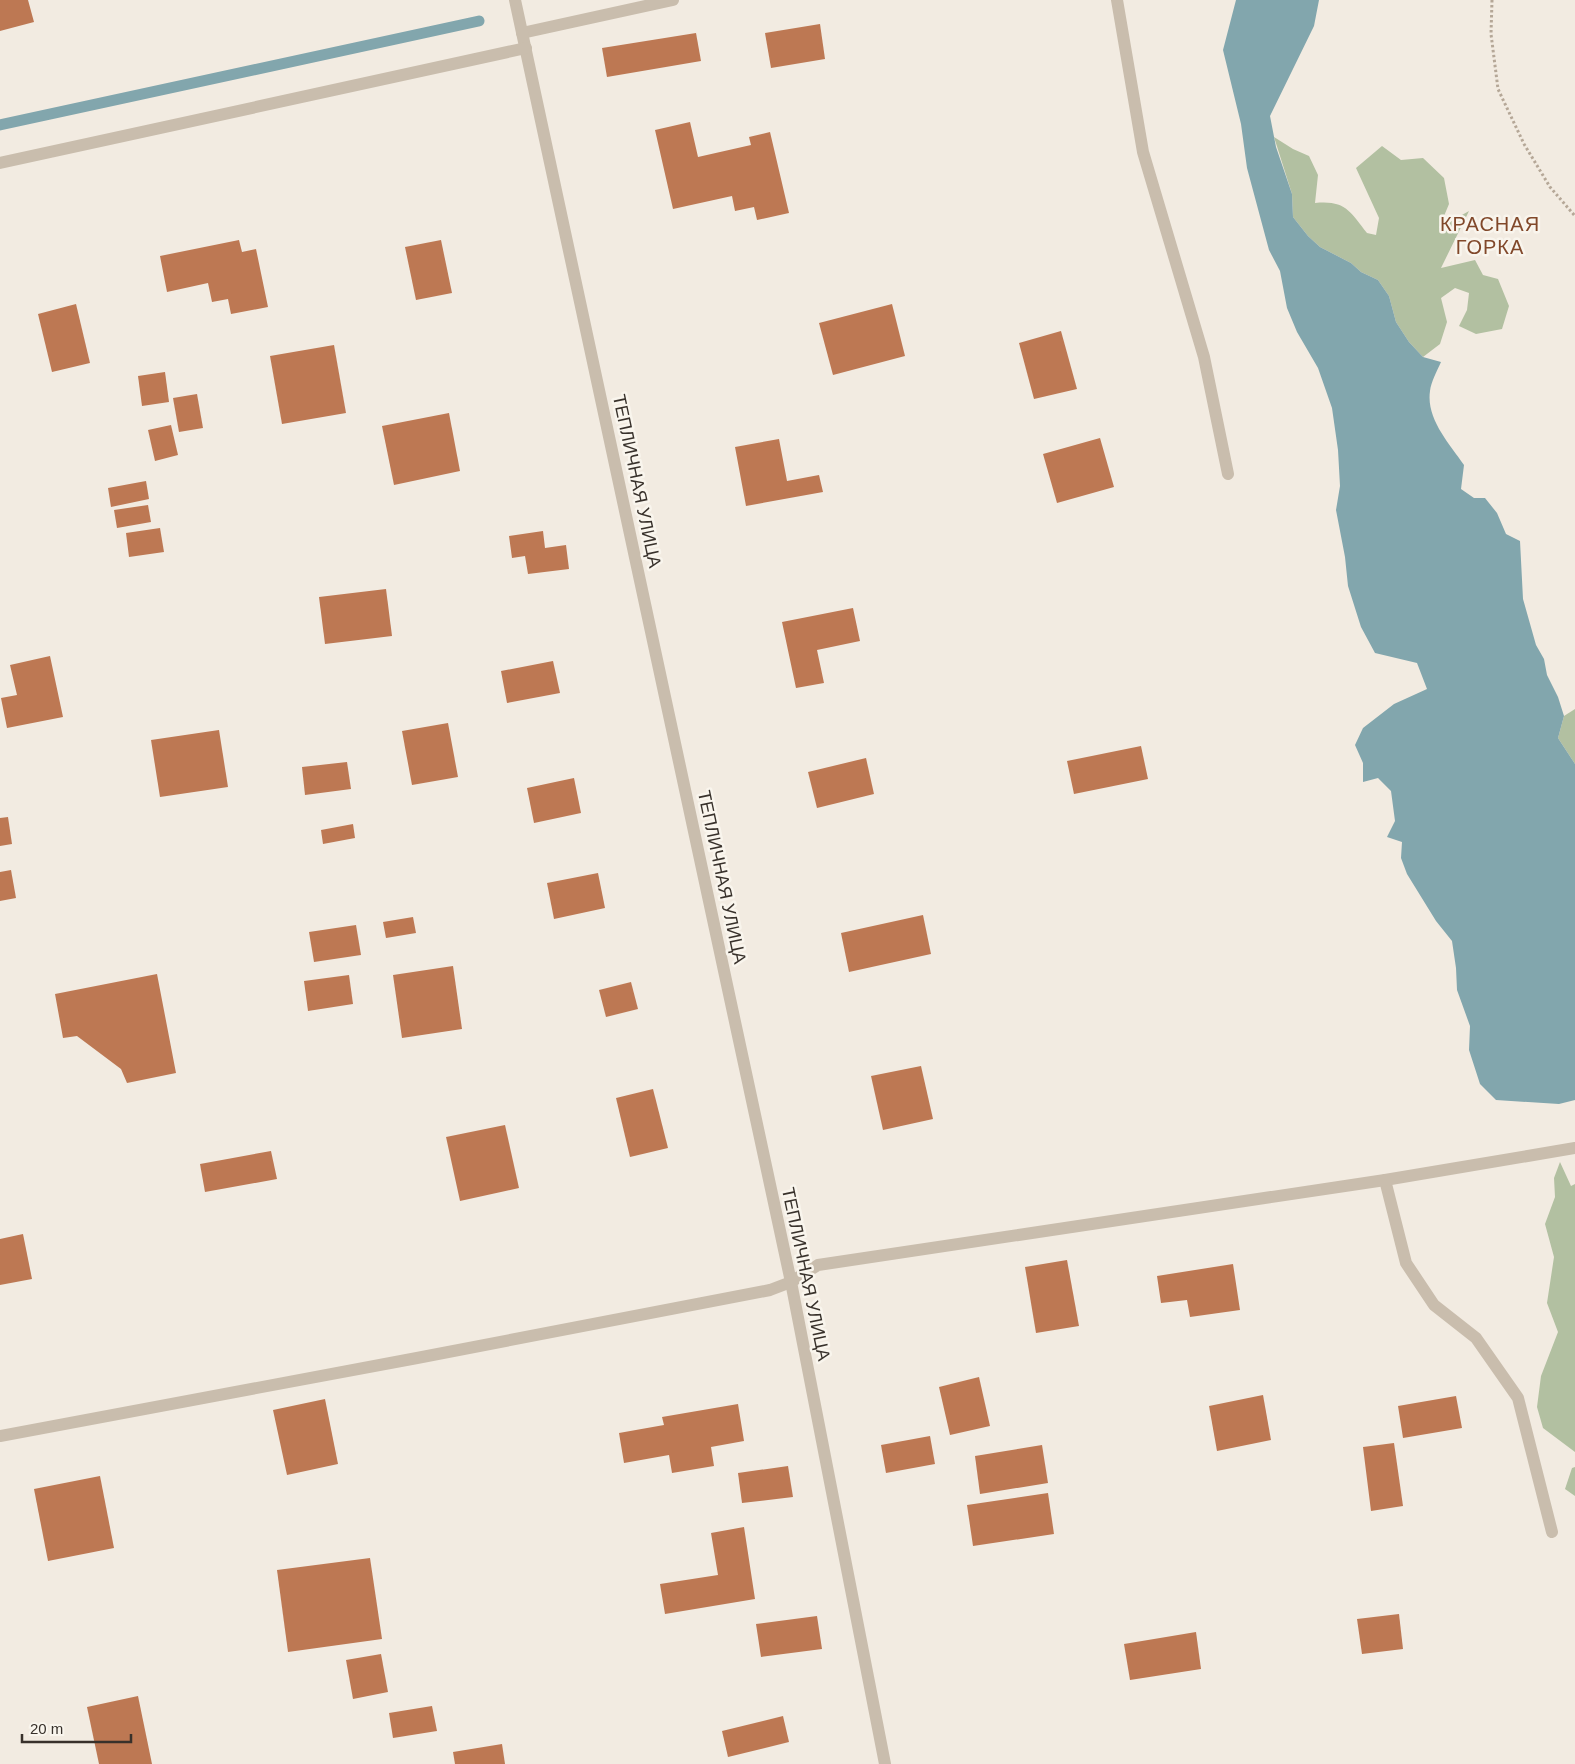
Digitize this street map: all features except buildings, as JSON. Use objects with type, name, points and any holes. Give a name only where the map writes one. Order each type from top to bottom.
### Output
[{"type":"street","name":"ТЕПЛИЧНАЯ УЛИЦА","points":[[515,0],[790,1282],[885,1764]]},
{"type":"street","points":[[522,33],[673,0]]},
{"type":"street","points":[[1117,0],[1144,152],[1204,357],[1228,474]]},
{"type":"street","points":[[0,163],[526,48]]},
{"type":"street","points":[[0,1436],[770,1290],[790,1282],[818,1265],[1385,1180],[1575,1148]]},
{"type":"street","points":[[1385,1180],[1406,1263],[1434,1305],[1476,1338],[1518,1398],[1552,1532]]},
{"type":"path","points":[[1492,0],[1491,34],[1498,89],[1524,144],[1550,187],[1575,216]]},
{"type":"green space","points":[[1274,137],[1309,156],[1318,175],[1315,203],[1340,205],[1351,213],[1367,233],[1376,235],[1379,218],[1356,168],[1382,146],[1401,160],[1423,158],[1444,178],[1449,204],[1439,228],[1469,211],[1441,268],[1475,260],[1483,275],[1498,279],[1509,306],[1502,329],[1476,334],[1459,326],[1467,310],[1469,293],[1455,288],[1441,298],[1447,322],[1440,344],[1423,357],[1409,342],[1396,322],[1389,296],[1378,280],[1320,247],[1308,236],[1293,217],[1292,194]]},
{"type":"green space","points":[[1575,709],[1575,764],[1558,738],[1564,716]]},
{"type":"green space","points":[[1560,1162],[1571,1186],[1575,1184],[1575,1452],[1543,1428],[1537,1407],[1541,1376],[1558,1332],[1547,1303],[1554,1257],[1545,1224],[1555,1197],[1554,1178]]},
{"type":"green space","points":[[1575,1467],[1575,1496],[1565,1489],[1572,1468]]},
{"type":"water","points":[[1236,0],[1319,0],[1314,26],[1270,116],[1276,147],[1292,194],[1293,217],[1308,236],[1320,247],[1378,280],[1389,296],[1396,322],[1409,342],[1423,357],[1441,362],[1430,391],[1430,401],[1435,421],[1464,465],[1461,489],[1474,498],[1485,498],[1497,513],[1506,534],[1520,541],[1523,599],[1536,645],[1544,659],[1547,675],[1558,697],[1564,716],[1558,738],[1575,764],[1575,1100],[1559,1104],[1496,1100],[1480,1084],[1469,1050],[1470,1026],[1457,990],[1452,941],[1436,921],[1407,874],[1401,858],[1402,842],[1387,837],[1395,821],[1391,791],[1378,778],[1363,782],[1363,763],[1355,745],[1363,728],[1394,704],[1427,689],[1417,663],[1375,653],[1361,627],[1348,586],[1345,557],[1336,510],[1340,486],[1338,450],[1332,408],[1318,368],[1297,332],[1287,308],[1280,271],[1269,250],[1247,168],[1241,124],[1223,50]]},
{"type":"waterway","points":[[0,125],[479,21]]},
{"type":"district","name":"КРАСНАЯ ГОРКА","points":[[1490,236]]}]
